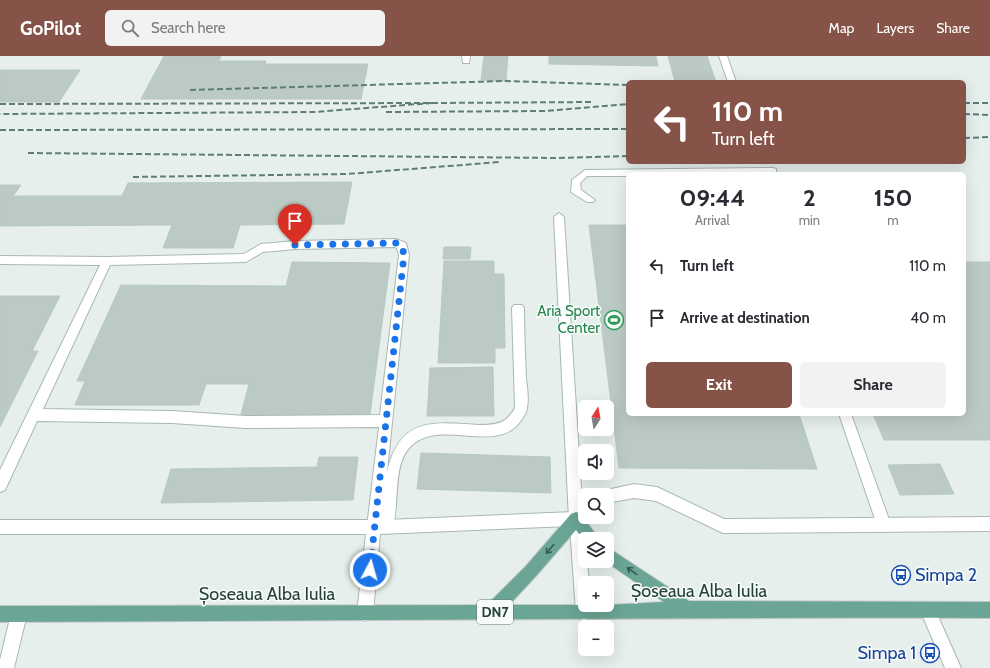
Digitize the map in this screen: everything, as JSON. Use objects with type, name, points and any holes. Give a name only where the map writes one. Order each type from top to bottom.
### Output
[{"type":"main road","points":[[491,612],[531,571],[578,518]]},
{"type":"main road","points":[[614,559],[687,609]]},
{"type":"main road","name":"Șoseaua Alba Iulia","points":[[614,611],[687,609],[990,610]]},
{"type":"main road","name":"Șoseaua Alba Iulia","points":[[0,614],[578,612]]},
{"type":"street","points":[[723,56],[731,80]]},
{"type":"street","points":[[590,200],[576,192],[575,182],[585,172],[774,169]]},
{"type":"street","points":[[559,217],[578,488]]},
{"type":"street","points":[[0,260],[246,258],[261,248],[295,245],[396,243],[402,246],[404,255],[386,420],[380,527]]},
{"type":"street","points":[[0,485],[107,260]]},
{"type":"street","points":[[365,613],[380,527],[395,469],[404,444],[417,434],[436,429],[491,429],[506,427],[516,419],[521,408],[518,308]]},
{"type":"street","points":[[33,415],[172,417],[246,422],[370,422],[386,420]]},
{"type":"street","points":[[846,416],[884,525]]},
{"type":"street","points":[[614,495],[634,491],[657,494],[723,526],[990,524]]},
{"type":"street","points":[[0,527],[380,527],[578,516]]},
{"type":"street","points":[[580,524],[582,576]]},
{"type":"street","points":[[928,610],[953,668]]},
{"type":"street","points":[[6,668],[19,614]]},
{"type":"building","points":[[164,56],[221,56],[219,61],[266,61],[265,64],[368,64],[361,99],[141,99]]},
{"type":"building","points":[[484,56],[508,56],[506,81],[481,80]]},
{"type":"building","points":[[549,56],[656,56],[658,66],[549,64]]},
{"type":"building","points":[[668,56],[707,56],[715,80],[674,80]]},
{"type":"building","points":[[0,70],[80,70],[59,102],[0,102]]},
{"type":"building","points":[[352,182],[344,224],[240,225],[233,248],[163,248],[172,225],[0,226],[0,185],[21,185],[13,196],[122,196],[128,183]]},
{"type":"building","name":"Aria Sport Center","points":[[589,225],[626,225],[626,416],[800,416],[817,469],[619,468],[614,428],[614,400],[611,400]]},
{"type":"building","points":[[444,247],[471,247],[470,259],[443,259]]},
{"type":"building","points":[[444,261],[494,261],[494,274],[504,274],[505,348],[495,348],[495,363],[438,363]]},
{"type":"building","points":[[292,262],[390,263],[369,422],[239,422],[249,384],[206,384],[199,405],[75,405],[85,381],[77,381],[121,285],[286,286]]},
{"type":"building","points":[[966,262],[990,262],[990,440],[884,440],[874,416],[966,416]]},
{"type":"building","points":[[0,296],[60,296],[32,351],[38,351],[0,427]]},
{"type":"building","points":[[493,367],[494,416],[427,416],[430,368]]},
{"type":"building","points":[[421,453],[550,457],[551,493],[417,489]]},
{"type":"building","points":[[319,457],[358,457],[353,500],[161,503],[171,469],[317,467]]},
{"type":"building","points":[[940,464],[954,494],[900,495],[888,465]]},
{"type":"railway","points":[[190,90],[506,81],[626,85]]},
{"type":"railway","points":[[432,103],[594,102]]},
{"type":"railway","points":[[0,104],[432,103]]},
{"type":"railway","points":[[0,114],[314,112],[432,103]]},
{"type":"railway","points":[[966,103],[990,103]]},
{"type":"railway","points":[[386,112],[544,111],[626,104]]},
{"type":"railway","points":[[966,114],[990,115]]},
{"type":"railway","points":[[0,130],[626,129]]},
{"type":"railway","points":[[966,138],[990,137]]},
{"type":"railway","points":[[28,153],[557,158],[626,156]]},
{"type":"railway","points":[[133,177],[347,174],[500,162]]},
{"type":"place","name":"Aria Sport Center","points":[[614,320]]},
{"type":"place","name":"Simpa 2","points":[[901,575]]},
{"type":"place","name":"Simpa 1","points":[[930,653]]},
{"type":"route","points":[[295,245],[396,243],[402,246],[404,255],[370,570]]}]
